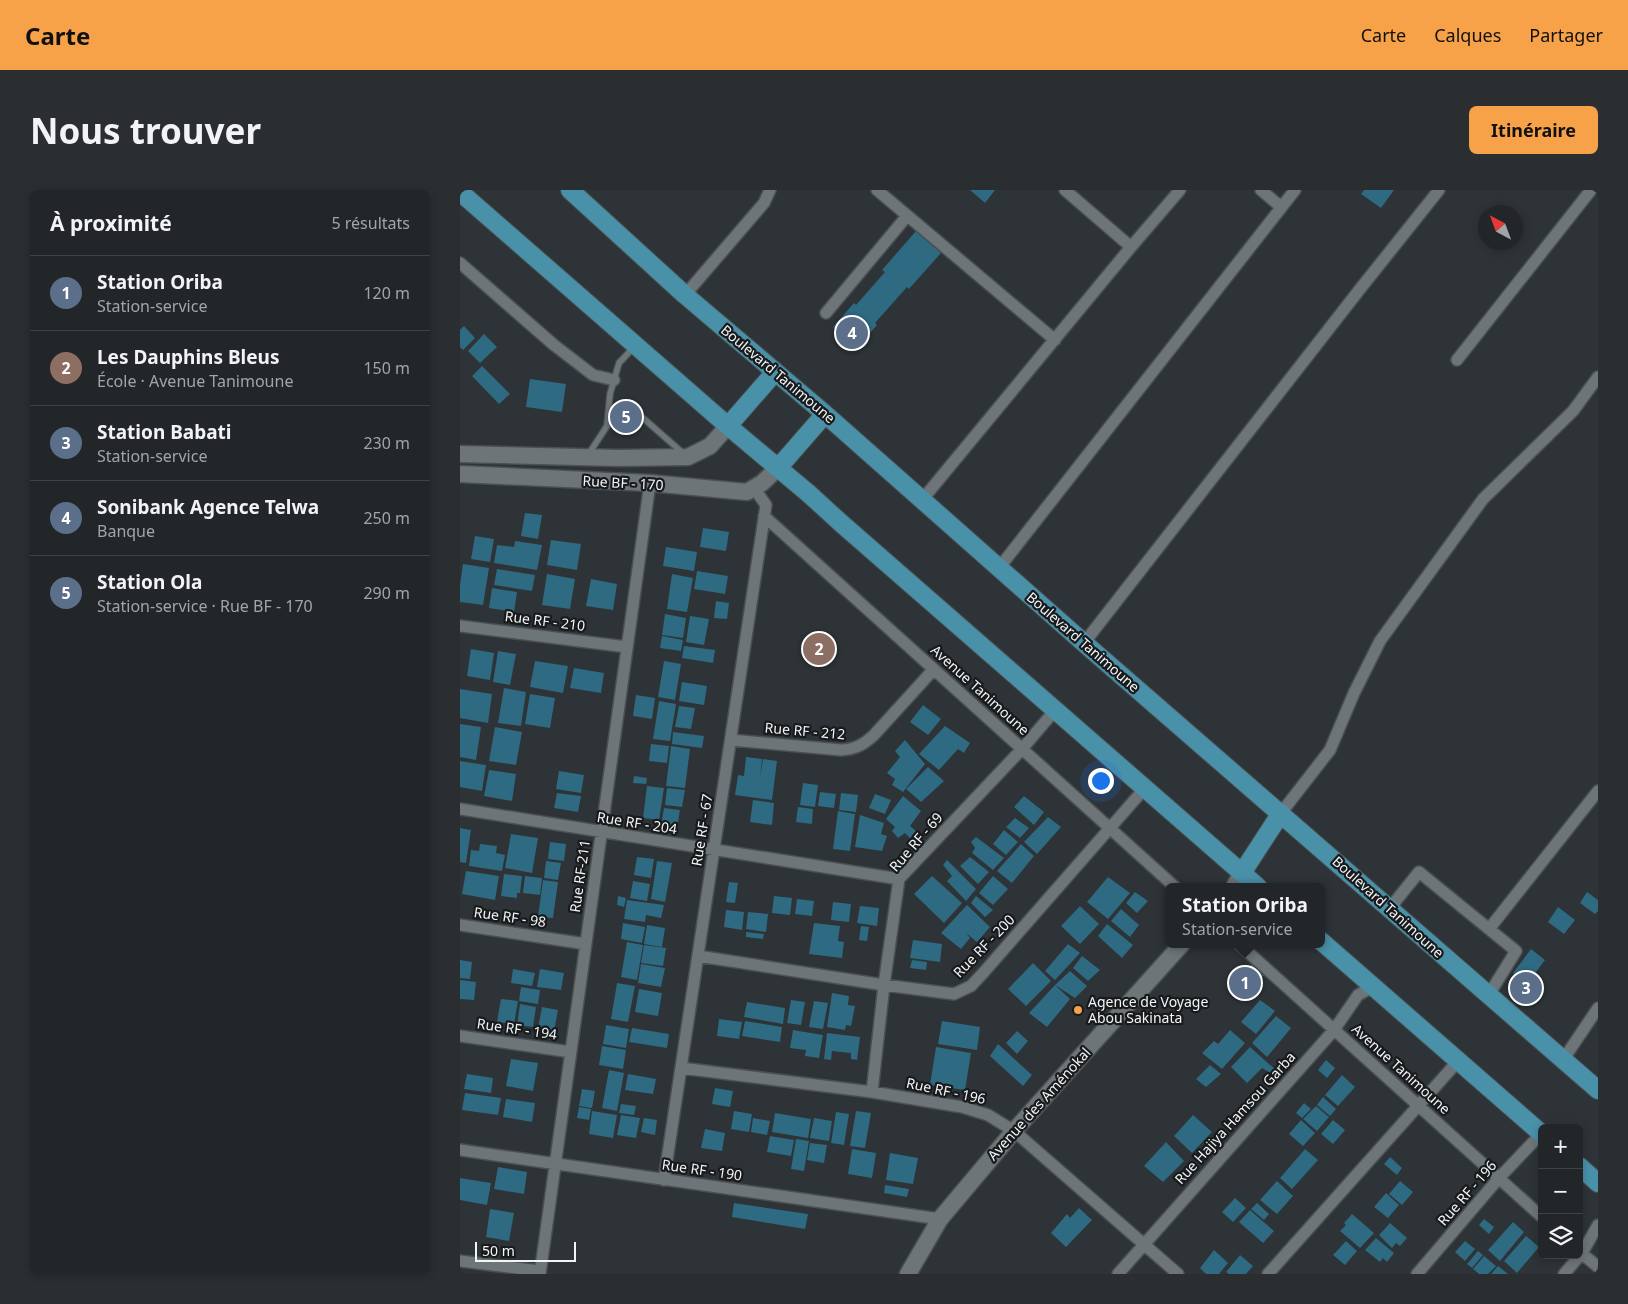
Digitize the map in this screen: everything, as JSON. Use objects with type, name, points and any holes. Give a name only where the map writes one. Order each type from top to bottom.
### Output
[{"type":"main road","name":"Boulevard Tanimoune","points":[[574,191],[685,295],[825,414],[998,568],[1598,1090]]},
{"type":"main road","points":[[460,192],[1056,709],[1145,788],[1238,880],[1281,813]]},
{"type":"main road","points":[[728,426],[775,372]]},
{"type":"main road","points":[[754,488],[778,468],[825,414]]},
{"type":"main road","name":"Rue BF - 170","points":[[460,454],[645,458],[688,457],[710,446],[728,426]]},
{"type":"main road","name":"Rue BF - 170","points":[[460,474],[650,483],[747,492],[754,488]]},
{"type":"main road","points":[[1325,944],[1538,1130]]},
{"type":"main road","name":"Avenue des Aménokal","points":[[908,1274],[940,1218],[1014,1131],[1178,948]]},
{"type":"main road","points":[[1582,1169],[1598,1183]]},
{"type":"street","points":[[685,295],[764,203],[770,190]]},
{"type":"street","points":[[877,190],[1055,340]]},
{"type":"street","points":[[1065,190],[1131,247]]},
{"type":"street","points":[[922,500],[1180,190]]},
{"type":"street","points":[[1261,190],[1281,207]]},
{"type":"street","points":[[998,568],[1295,190]]},
{"type":"street","points":[[1084,643],[1438,190]]},
{"type":"street","points":[[1457,360],[1586,192]]},
{"type":"street","points":[[826,313],[907,216]]},
{"type":"street","points":[[460,264],[554,345],[593,375],[614,380]]},
{"type":"street","points":[[1281,813],[1330,750],[1354,693],[1380,640],[1483,499],[1573,411],[1598,377]]},
{"type":"street","name":"Rue RF-211","points":[[540,1273],[650,483]]},
{"type":"street","name":"Rue RF - 67","points":[[664,1180],[766,505],[754,488]]},
{"type":"street","name":"Avenue Tanimoune","points":[[764,516],[1172,883]]},
{"type":"street","name":"Rue RF - 210","points":[[460,626],[627,647]]},
{"type":"street","name":"Rue RF - 212","points":[[731,740],[841,750],[853,749],[864,744],[874,735],[934,669]]},
{"type":"street","name":"Rue RF - 69","points":[[872,1092],[884,985],[899,879],[1022,749],[1056,709]]},
{"type":"street","name":"Rue RF - 200","points":[[698,956],[954,994],[971,986],[1145,788]]},
{"type":"street","points":[[1489,929],[1598,791]]},
{"type":"street","name":"Rue RF - 204","points":[[460,809],[899,879]]},
{"type":"street","points":[[1390,908],[1418,872],[1516,951],[1488,996]]},
{"type":"street","name":"Rue RF - 98","points":[[460,925],[586,944]]},
{"type":"street","name":"Avenue Tanimoune","points":[[1243,948],[1539,1214]]},
{"type":"street","name":"Rue Hajiya Hamsou Garba","points":[[1118,1274],[1334,1030],[1358,995],[1369,988],[1368,981]]},
{"type":"street","points":[[1563,1060],[1598,1008]]},
{"type":"street","name":"Rue RF - 194","points":[[460,1036],[571,1052]]},
{"type":"street","points":[[1268,1274],[1459,1060]]},
{"type":"street","name":"Rue RF - 196","points":[[681,1068],[872,1092],[962,1107],[988,1115],[1014,1131],[1178,1274]]},
{"type":"street","name":"Rue RF - 196","points":[[1417,1274],[1499,1178],[1538,1137]]},
{"type":"street","name":"Rue RF - 190","points":[[460,1150],[940,1218]]},
{"type":"street","points":[[1583,1249],[1598,1224]]},
{"type":"street","points":[[1583,1254],[1598,1268]]},
{"type":"street","points":[[1564,1274],[1576,1259]]},
{"type":"street","points":[[460,1261],[540,1273]]},
{"type":"lane","points":[[587,457],[608,426],[610,394],[619,363],[636,345]]},
{"type":"lane","points":[[608,416],[643,418],[688,457]]},
{"type":"building","points":[[970,190],[995,190],[985,203]]},
{"type":"building","points":[[1364,190],[1394,190],[1381,208],[1361,194]]},
{"type":"building","points":[[916,231],[941,253],[875,323],[877,325],[857,348],[833,327],[854,303],[856,305],[885,272],[882,270]]},
{"type":"building","points":[[464,326],[475,338],[463,350],[460,347],[460,330]]},
{"type":"building","points":[[484,334],[497,347],[480,363],[468,351]]},
{"type":"building","points":[[482,366],[510,394],[499,404],[472,376]]},
{"type":"building","points":[[530,379],[566,384],[562,412],[526,407]]},
{"type":"building","points":[[607,403],[640,408],[637,425],[604,420]]},
{"type":"building","points":[[525,513],[542,515],[538,539],[521,536]]},
{"type":"building","points":[[703,528],[729,532],[726,551],[700,547]]},
{"type":"building","points":[[475,536],[494,539],[490,562],[471,559]]},
{"type":"building","points":[[551,540],[581,544],[577,570],[547,565]]},
{"type":"building","points":[[515,541],[542,545],[537,570],[494,563],[497,545],[514,547]]},
{"type":"building","points":[[666,547],[697,552],[694,571],[663,566]]},
{"type":"building","points":[[463,564],[489,568],[483,605],[460,602]]},
{"type":"building","points":[[497,569],[535,575],[532,591],[494,585]]},
{"type":"building","points":[[697,571],[728,576],[725,594],[694,589]]},
{"type":"building","points":[[547,574],[575,579],[570,609],[542,605]]},
{"type":"building","points":[[672,574],[693,578],[687,612],[667,609]]},
{"type":"building","points":[[591,579],[617,584],[613,610],[586,606]]},
{"type":"building","points":[[492,588],[517,592],[514,612],[489,608]]},
{"type":"building","points":[[716,601],[729,603],[727,619],[714,618]]},
{"type":"building","points":[[665,614],[686,618],[683,638],[662,635]]},
{"type":"building","points":[[690,616],[709,619],[704,645],[686,642]]},
{"type":"building","points":[[662,636],[683,640],[681,651],[660,648]]},
{"type":"building","points":[[684,646],[715,650],[713,663],[682,658]]},
{"type":"building","points":[[471,649],[494,653],[490,680],[467,676]]},
{"type":"building","points":[[498,651],[516,654],[510,685],[493,682]]},
{"type":"building","points":[[535,661],[568,666],[563,693],[530,687]]},
{"type":"building","points":[[664,661],[681,664],[675,700],[658,697]]},
{"type":"building","points":[[574,668],[604,673],[601,693],[570,688]]},
{"type":"building","points":[[682,682],[707,686],[704,705],[679,701]]},
{"type":"building","points":[[504,688],[526,692],[521,726],[498,723]]},
{"type":"building","points":[[460,689],[492,694],[488,723],[460,718]]},
{"type":"building","points":[[530,694],[555,698],[550,728],[525,724]]},
{"type":"building","points":[[636,695],[655,698],[652,719],[633,716]]},
{"type":"building","points":[[659,701],[676,704],[670,741],[653,739]]},
{"type":"building","points":[[923,705],[941,719],[928,735],[910,722]]},
{"type":"building","points":[[679,706],[695,708],[691,729],[675,727]]},
{"type":"building","points":[[460,724],[481,727],[476,760],[460,757]]},
{"type":"building","points":[[945,726],[970,743],[964,753],[958,749],[939,770],[919,754]]},
{"type":"building","points":[[495,727],[522,732],[516,765],[489,761]]},
{"type":"building","points":[[673,732],[704,736],[702,748],[672,744]]},
{"type":"building","points":[[905,740],[925,764],[903,792],[892,785],[895,779],[887,773],[900,757],[895,751]]},
{"type":"building","points":[[651,744],[669,746],[667,763],[649,761]]},
{"type":"building","points":[[671,746],[690,749],[685,788],[666,786]]},
{"type":"building","points":[[746,757],[762,759],[760,778],[763,759],[777,761],[772,800],[735,795],[738,775],[744,776]]},
{"type":"building","points":[[460,761],[486,765],[482,791],[460,787]]},
{"type":"building","points":[[928,767],[944,781],[921,802],[906,789]]},
{"type":"building","points":[[489,770],[516,774],[512,801],[484,796]]},
{"type":"building","points":[[559,771],[584,775],[581,793],[556,789]]},
{"type":"building","points":[[634,776],[647,778],[646,784],[633,783]]},
{"type":"building","points":[[803,783],[818,785],[815,807],[800,805]]},
{"type":"building","points":[[647,786],[664,788],[659,820],[643,818]]},
{"type":"building","points":[[667,788],[685,790],[682,807],[665,805]]},
{"type":"building","points":[[820,792],[836,794],[834,808],[818,806]]},
{"type":"building","points":[[557,793],[581,796],[578,812],[554,808]]},
{"type":"building","points":[[841,793],[858,795],[856,812],[839,810]]},
{"type":"building","points":[[875,794],[891,800],[885,814],[869,808]]},
{"type":"building","points":[[903,796],[921,811],[910,826],[916,831],[910,838],[905,833],[898,838],[892,831],[895,827],[886,819]]},
{"type":"building","points":[[1024,796],[1044,812],[1034,825],[1014,807]]},
{"type":"building","points":[[753,800],[774,803],[772,825],[750,822]]},
{"type":"building","points":[[798,807],[813,809],[812,824],[796,822]]},
{"type":"building","points":[[664,808],[680,810],[677,828],[661,826]]},
{"type":"building","points":[[838,811],[855,814],[850,851],[833,849]]},
{"type":"building","points":[[860,815],[884,823],[881,834],[887,836],[882,851],[855,847]]},
{"type":"building","points":[[1048,817],[1061,827],[1037,854],[1024,842]]},
{"type":"building","points":[[1015,818],[1029,828],[1020,838],[1006,827]]},
{"type":"building","points":[[460,828],[471,830],[466,863],[460,862]]},
{"type":"building","points":[[1004,830],[1018,842],[1006,855],[993,844]]},
{"type":"building","points":[[511,834],[538,838],[532,873],[505,868]]},
{"type":"building","points":[[976,837],[1004,858],[993,870],[972,853],[975,848],[971,842]]},
{"type":"building","points":[[550,842],[566,844],[564,861],[548,859]]},
{"type":"building","points":[[480,844],[497,846],[496,853],[505,855],[502,871],[469,866],[471,850],[479,851]]},
{"type":"building","points":[[1021,844],[1034,856],[1012,883],[997,871]]},
{"type":"building","points":[[637,857],[654,859],[651,878],[634,875]]},
{"type":"building","points":[[970,857],[989,872],[978,884],[960,866]]},
{"type":"building","points":[[947,860],[976,889],[966,901],[947,881],[952,876],[943,865]]},
{"type":"building","points":[[546,861],[561,863],[558,880],[544,878]]},
{"type":"building","points":[[657,861],[672,863],[665,902],[651,899]]},
{"type":"building","points":[[466,871],[499,876],[495,900],[462,894]]},
{"type":"building","points":[[504,874],[522,876],[520,893],[517,893],[517,898],[501,896]]},
{"type":"building","points":[[525,876],[542,878],[540,895],[523,893]]},
{"type":"building","points":[[932,876],[962,903],[944,923],[914,894]]},
{"type":"building","points":[[993,876],[1008,889],[993,905],[979,893]]},
{"type":"building","points":[[1108,877],[1130,893],[1108,919],[1087,902]]},
{"type":"building","points":[[543,880],[558,882],[553,918],[538,917]]},
{"type":"building","points":[[633,881],[650,884],[647,901],[630,898]]},
{"type":"building","points":[[729,882],[738,883],[735,903],[726,902]]},
{"type":"building","points":[[1135,892],[1148,901],[1137,913],[1126,903]]},
{"type":"building","points":[[1587,892],[1598,900],[1598,911],[1595,914],[1580,903]]},
{"type":"building","points":[[618,896],[626,898],[624,907],[617,905]]},
{"type":"building","points":[[774,896],[792,898],[790,915],[772,913]]},
{"type":"building","points":[[976,896],[993,910],[985,917],[971,903]]},
{"type":"building","points":[[797,899],[814,901],[812,916],[795,914]]},
{"type":"building","points":[[627,900],[664,905],[661,918],[646,915],[645,922],[624,919]]},
{"type":"building","points":[[833,902],[851,904],[849,922],[831,920]]},
{"type":"building","points":[[967,905],[990,927],[977,942],[966,933],[970,938],[961,949],[941,933]]},
{"type":"building","points":[[860,906],[879,908],[877,926],[857,923]]},
{"type":"building","points":[[1080,906],[1099,924],[1080,944],[1061,926]]},
{"type":"building","points":[[1558,907],[1575,920],[1564,934],[1548,922]]},
{"type":"building","points":[[1121,909],[1139,925],[1130,937],[1111,921]]},
{"type":"building","points":[[726,910],[744,912],[742,930],[724,927]]},
{"type":"building","points":[[748,912],[768,914],[766,932],[746,929]]},
{"type":"building","points":[[623,923],[645,927],[642,943],[621,939]]},
{"type":"building","points":[[814,923],[840,926],[838,941],[844,942],[842,958],[809,954]]},
{"type":"building","points":[[1107,924],[1133,945],[1122,958],[1098,936]]},
{"type":"building","points":[[647,925],[665,928],[662,947],[644,944]]},
{"type":"building","points":[[861,926],[869,927],[867,941],[859,940]]},
{"type":"building","points":[[746,932],[764,934],[763,939],[746,937]]},
{"type":"building","points":[[913,940],[942,944],[940,962],[910,958]]},
{"type":"building","points":[[627,942],[643,945],[637,980],[621,977]]},
{"type":"building","points":[[1068,944],[1080,953],[1055,980],[1045,971]]},
{"type":"building","points":[[644,945],[666,948],[663,966],[641,963]]},
{"type":"building","points":[[1531,949],[1545,960],[1527,984],[1513,973]]},
{"type":"building","points":[[1082,956],[1100,970],[1088,981],[1073,968]]},
{"type":"building","points":[[460,960],[472,962],[470,979],[460,978]]},
{"type":"building","points":[[912,960],[927,962],[926,970],[910,968]]},
{"type":"building","points":[[1033,963],[1051,981],[1026,1006],[1008,989]]},
{"type":"building","points":[[641,964],[665,968],[661,987],[638,983]]},
{"type":"building","points":[[1252,964],[1264,975],[1247,994],[1235,983]]},
{"type":"building","points":[[513,969],[535,973],[532,986],[511,983]]},
{"type":"building","points":[[540,969],[564,973],[561,990],[537,987]]},
{"type":"building","points":[[1070,971],[1087,986],[1075,998],[1055,985]]},
{"type":"building","points":[[460,980],[476,982],[474,1000],[460,999]]},
{"type":"building","points":[[617,983],[635,986],[628,1022],[611,1019]]},
{"type":"building","points":[[1055,985],[1070,999],[1047,1027],[1029,1013]]},
{"type":"building","points":[[521,987],[540,990],[538,1004],[519,1001]]},
{"type":"building","points":[[639,989],[662,993],[658,1016],[635,1012]]},
{"type":"building","points":[[832,993],[849,996],[848,1005],[855,1006],[851,1026],[846,1025],[845,1030],[827,1027]]},
{"type":"building","points":[[501,999],[518,1001],[514,1024],[497,1022]]},
{"type":"building","points":[[791,1000],[805,1002],[801,1025],[787,1023]]},
{"type":"building","points":[[1260,1000],[1275,1011],[1256,1034],[1241,1022]]},
{"type":"building","points":[[814,1001],[828,1003],[823,1029],[809,1027]]},
{"type":"building","points":[[747,1002],[785,1008],[783,1024],[744,1017]]},
{"type":"building","points":[[520,1004],[536,1007],[533,1027],[517,1025]]},
{"type":"building","points":[[542,1007],[558,1010],[554,1031],[538,1028]]},
{"type":"building","points":[[1276,1016],[1291,1028],[1267,1057],[1252,1043]]},
{"type":"building","points":[[719,1019],[742,1022],[739,1039],[717,1036]]},
{"type":"building","points":[[745,1021],[782,1027],[780,1042],[742,1036]]},
{"type":"building","points":[[942,1021],[980,1027],[977,1050],[938,1044]]},
{"type":"building","points":[[606,1025],[629,1029],[626,1048],[603,1044]]},
{"type":"building","points":[[632,1028],[669,1034],[667,1048],[629,1042]]},
{"type":"building","points":[[793,1030],[823,1035],[819,1058],[805,1056],[806,1050],[790,1048]]},
{"type":"building","points":[[1230,1030],[1245,1043],[1222,1069],[1202,1053],[1214,1041],[1218,1044]]},
{"type":"building","points":[[1017,1031],[1028,1041],[1017,1054],[1006,1043]]},
{"type":"building","points":[[827,1033],[860,1037],[857,1060],[851,1059],[851,1053],[832,1051],[831,1060],[824,1059]]},
{"type":"building","points":[[998,1044],[1032,1075],[1023,1086],[990,1056]]},
{"type":"building","points":[[602,1046],[626,1050],[623,1069],[599,1065]]},
{"type":"building","points":[[936,1047],[971,1053],[965,1090],[930,1085]]},
{"type":"building","points":[[1250,1047],[1278,1072],[1274,1075],[1262,1068],[1247,1083],[1231,1067]]},
{"type":"building","points":[[511,1059],[538,1063],[533,1091],[506,1086]]},
{"type":"building","points":[[1326,1060],[1335,1068],[1327,1078],[1318,1070]]},
{"type":"building","points":[[1210,1065],[1221,1074],[1206,1087],[1196,1079]]},
{"type":"building","points":[[609,1070],[624,1073],[617,1111],[602,1108]]},
{"type":"building","points":[[467,1074],[493,1078],[491,1093],[464,1089]]},
{"type":"building","points":[[628,1074],[656,1079],[653,1094],[625,1090]]},
{"type":"building","points":[[1342,1075],[1355,1087],[1338,1106],[1325,1095]]},
{"type":"building","points":[[715,1088],[733,1091],[730,1107],[712,1104]]},
{"type":"building","points":[[582,1089],[595,1091],[592,1108],[579,1106]]},
{"type":"building","points":[[465,1093],[501,1098],[498,1115],[462,1110]]},
{"type":"building","points":[[1323,1097],[1336,1109],[1330,1116],[1317,1105]]},
{"type":"building","points":[[506,1099],[535,1103],[532,1122],[503,1117]]},
{"type":"building","points":[[1304,1103],[1311,1109],[1302,1118],[1296,1113]]},
{"type":"building","points":[[621,1104],[636,1106],[634,1115],[619,1113]]},
{"type":"building","points":[[1316,1106],[1329,1117],[1317,1131],[1303,1119]]},
{"type":"building","points":[[579,1107],[591,1109],[589,1120],[577,1118]]},
{"type":"building","points":[[592,1111],[617,1115],[613,1138],[589,1134]]},
{"type":"building","points":[[734,1111],[752,1114],[749,1132],[731,1129]]},
{"type":"building","points":[[856,1111],[871,1113],[865,1148],[850,1146]]},
{"type":"building","points":[[836,1112],[849,1114],[844,1145],[831,1143]]},
{"type":"building","points":[[775,1113],[811,1119],[808,1138],[772,1132]]},
{"type":"building","points":[[621,1115],[640,1118],[636,1138],[617,1135]]},
{"type":"building","points":[[1193,1115],[1212,1132],[1192,1153],[1174,1136]]},
{"type":"building","points":[[644,1118],[657,1120],[655,1135],[641,1132]]},
{"type":"building","points":[[753,1118],[770,1121],[767,1135],[751,1132]]},
{"type":"building","points":[[814,1118],[832,1121],[829,1141],[810,1138]]},
{"type":"building","points":[[1301,1120],[1315,1133],[1303,1146],[1289,1134]]},
{"type":"building","points":[[1333,1120],[1345,1130],[1333,1144],[1321,1134]]},
{"type":"building","points":[[705,1129],[725,1133],[722,1151],[701,1148]]},
{"type":"building","points":[[770,1136],[794,1140],[791,1156],[767,1152]]},
{"type":"building","points":[[796,1139],[809,1141],[804,1171],[791,1169]]},
{"type":"building","points":[[1166,1142],[1184,1161],[1163,1182],[1144,1166]]},
{"type":"building","points":[[810,1143],[827,1145],[824,1163],[807,1160]]},
{"type":"building","points":[[852,1149],[876,1153],[872,1178],[848,1174]]},
{"type":"building","points":[[1305,1149],[1318,1160],[1292,1189],[1280,1178]]},
{"type":"building","points":[[890,1153],[918,1158],[913,1184],[886,1180]]},
{"type":"building","points":[[1390,1157],[1402,1168],[1397,1175],[1384,1164]]},
{"type":"building","points":[[498,1167],[527,1172],[524,1194],[494,1189]]},
{"type":"building","points":[[460,1178],[491,1183],[487,1205],[460,1200]]},
{"type":"building","points":[[1277,1181],[1293,1196],[1277,1214],[1260,1200]]},
{"type":"building","points":[[1400,1181],[1413,1192],[1402,1205],[1389,1194]]},
{"type":"building","points":[[885,1185],[909,1189],[907,1197],[884,1193]]},
{"type":"building","points":[[1386,1193],[1399,1205],[1388,1218],[1374,1207]]},
{"type":"building","points":[[1235,1198],[1246,1208],[1233,1222],[1222,1212]]},
{"type":"building","points":[[734,1203],[808,1214],[805,1229],[732,1217]]},
{"type":"building","points":[[1257,1203],[1269,1214],[1264,1220],[1251,1209]]},
{"type":"building","points":[[1079,1208],[1092,1220],[1066,1247],[1051,1233],[1067,1214],[1070,1218]]},
{"type":"building","points":[[490,1209],[514,1213],[509,1241],[486,1237]]},
{"type":"building","points":[[1250,1210],[1274,1231],[1263,1243],[1239,1222]]},
{"type":"building","points":[[1352,1214],[1374,1233],[1360,1248],[1340,1231]]},
{"type":"building","points":[[1484,1219],[1494,1227],[1489,1234],[1479,1225]]},
{"type":"building","points":[[1513,1222],[1524,1232],[1500,1261],[1488,1250]]},
{"type":"building","points":[[1390,1223],[1407,1238],[1400,1246],[1396,1243],[1392,1248],[1379,1235]]},
{"type":"building","points":[[1526,1236],[1538,1246],[1517,1273],[1504,1261]]},
{"type":"building","points":[[1376,1238],[1394,1253],[1387,1262],[1383,1258],[1380,1262],[1365,1250]]},
{"type":"building","points":[[1346,1241],[1357,1251],[1345,1265],[1333,1255]]},
{"type":"building","points":[[1465,1241],[1475,1249],[1465,1261],[1455,1252]]},
{"type":"building","points":[[1214,1250],[1228,1263],[1219,1274],[1206,1274],[1200,1268]]},
{"type":"building","points":[[1478,1251],[1483,1255],[1472,1268],[1467,1264]]},
{"type":"building","points":[[1240,1255],[1253,1266],[1246,1274],[1229,1274],[1226,1272]]},
{"type":"building","points":[[1484,1256],[1496,1266],[1488,1274],[1479,1274],[1473,1269]]},
{"type":"building","points":[[1498,1266],[1508,1274],[1491,1274]]},
{"type":"place","name":"Sonibank Agence Telwa","points":[[852,333]]},
{"type":"place","name":"Station Ola","points":[[626,417]]},
{"type":"place","name":"Les Dauphins Bleus","points":[[819,649]]},
{"type":"place","name":"Station Oriba","points":[[1245,983]]},
{"type":"place","name":"Station Babati","points":[[1526,988]]},
{"type":"place","name":"Agence de Voyage Abou Sakinata","points":[[1078,1010]]}]
